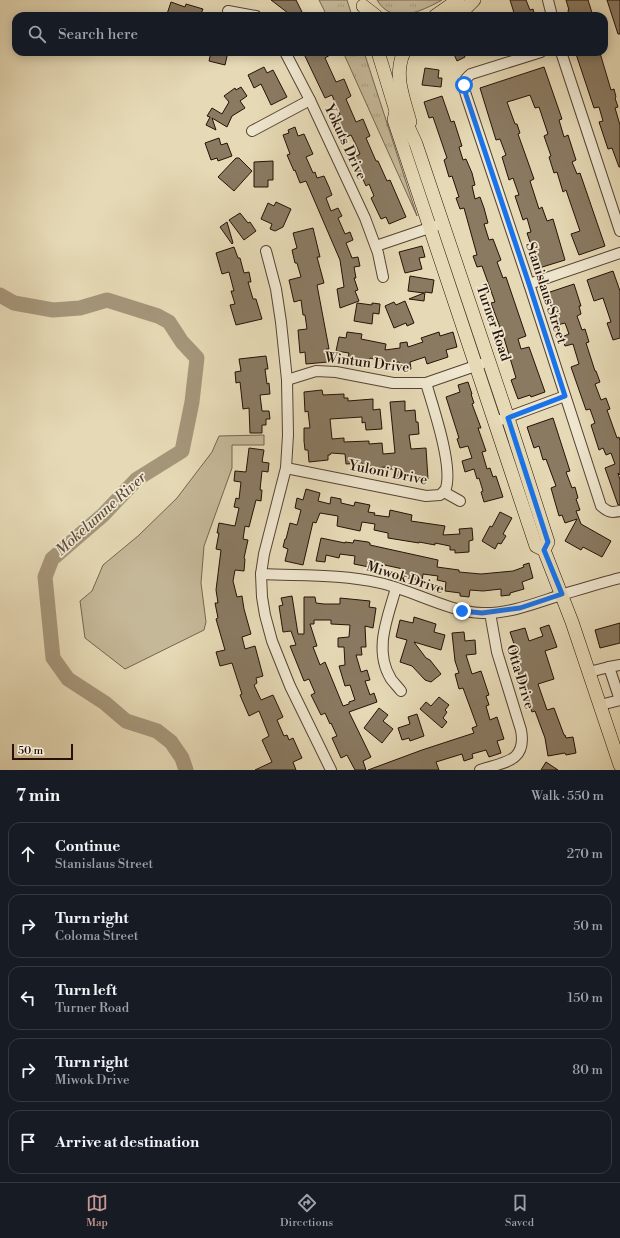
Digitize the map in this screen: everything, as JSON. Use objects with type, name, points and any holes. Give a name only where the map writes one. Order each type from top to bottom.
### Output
[{"type":"main road","points":[[441,12],[458,0]]},
{"type":"main road","points":[[461,12],[474,0]]},
{"type":"main road","name":"Turner Road","points":[[379,56],[396,111],[394,120],[536,546],[544,550],[562,594],[620,765]]},
{"type":"main road","points":[[402,56],[398,68],[399,77],[416,144]]},
{"type":"main road","name":"Turner Road","points":[[396,111],[403,115],[416,144],[443,224],[548,542],[544,550]]},
{"type":"street","points":[[548,0],[551,12]]},
{"type":"street","points":[[228,11],[234,12]]},
{"type":"street","name":"Yokuts Drive","points":[[287,56],[310,100],[365,218],[376,246],[383,277]]},
{"type":"street","name":"Stanislaus Street","points":[[528,56],[471,74],[466,78],[464,85],[466,95],[601,506],[606,511],[613,513],[620,511]]},
{"type":"street","points":[[562,56],[620,231]]},
{"type":"street","points":[[252,131],[310,100]]},
{"type":"street","points":[[376,246],[443,224]]},
{"type":"street","points":[[266,251],[276,289],[287,380],[288,435],[286,468],[264,554],[261,574],[262,597],[272,641],[290,686],[331,770]]},
{"type":"street","points":[[529,284],[620,253]]},
{"type":"street","name":"Wintun Drive","points":[[287,380],[316,371],[336,372],[393,383],[426,383],[489,362]]},
{"type":"street","name":"Yuloni Drive","points":[[286,468],[426,496],[436,496],[444,492],[448,478],[447,466],[438,420],[426,383]]},
{"type":"street","points":[[495,422],[565,396]]},
{"type":"street","points":[[444,492],[460,501]]},
{"type":"street","name":"Miwok Drive","points":[[261,574],[345,577],[364,580],[396,588],[462,611],[482,613],[520,608],[562,594],[620,578]]},
{"type":"street","points":[[396,588],[384,633],[382,650],[386,668],[391,679],[401,691]]},
{"type":"street","name":"Otta Drive","points":[[480,770],[510,760],[518,755],[523,741],[522,730],[497,652],[490,612]]},
{"type":"street","points":[[589,672],[620,665]]},
{"type":"street","points":[[600,705],[620,700],[609,667]]},
{"type":"green space","points":[[319,0],[347,0],[351,12],[325,12]]},
{"type":"green space","points":[[377,0],[442,0],[417,12],[389,12],[383,8]]},
{"type":"green space","points":[[345,56],[365,56],[417,216]]},
{"type":"green space","points":[[264,435],[264,445],[232,445],[232,468],[204,546],[201,583],[206,622],[204,630],[125,669],[85,638],[80,601],[92,591],[103,565],[138,536],[177,498],[212,452],[219,436]]},
{"type":"building","points":[[271,0],[296,0],[302,12],[287,12]]},
{"type":"building","points":[[510,0],[526,0],[530,10],[533,9],[534,12],[514,12]]},
{"type":"building","points":[[566,0],[588,0],[592,12],[568,12]]},
{"type":"building","points":[[607,0],[620,0],[620,34],[618,34]]},
{"type":"building","points":[[171,2],[185,7],[186,4],[203,9],[202,12],[168,12]]},
{"type":"building","points":[[210,56],[227,56],[225,65],[209,61]]},
{"type":"building","points":[[305,56],[328,56],[325,58],[336,82],[344,79],[351,96],[346,99],[356,122],[363,119],[370,136],[366,138],[376,161],[378,161],[387,181],[390,180],[406,217],[389,224],[386,217],[381,219],[371,198],[374,196],[369,184],[366,186],[353,158],[360,154],[355,143],[351,135],[344,138],[336,117],[340,115],[332,95],[325,98]]},
{"type":"building","points":[[455,56],[465,56],[465,57],[457,61]]},
{"type":"building","points":[[577,56],[601,56],[611,90],[614,89],[618,107],[615,108],[620,125],[620,167],[612,148],[608,149],[599,122],[603,121],[599,107],[594,108]]},
{"type":"building","points":[[264,67],[267,73],[273,70],[287,97],[271,105],[261,84],[254,88],[248,75]]},
{"type":"building","points":[[544,67],[562,119],[559,120],[564,137],[568,135],[576,160],[572,162],[577,174],[580,173],[605,246],[579,255],[571,234],[580,231],[566,190],[563,192],[557,172],[554,173],[549,157],[551,156],[544,136],[548,134],[539,107],[535,108],[530,95],[507,102],[515,124],[517,124],[520,133],[518,134],[534,179],[530,181],[539,209],[542,207],[547,221],[553,219],[565,260],[539,268],[527,233],[531,232],[527,218],[523,220],[515,196],[519,195],[513,178],[509,180],[502,157],[506,155],[500,139],[496,140],[480,88]]},
{"type":"building","points":[[425,68],[439,70],[438,78],[442,78],[441,87],[422,85]]},
{"type":"building","points":[[241,87],[247,96],[240,101],[245,108],[232,116],[227,127],[212,118],[216,130],[206,125],[210,117],[207,116],[212,108],[222,114],[229,102],[224,96],[235,88],[236,90]]},
{"type":"building","points":[[442,96],[451,122],[454,121],[462,146],[459,147],[463,160],[466,159],[472,173],[475,185],[472,186],[475,199],[480,197],[484,208],[488,223],[484,224],[489,240],[493,239],[501,260],[497,262],[503,278],[506,277],[526,336],[518,339],[521,349],[529,347],[545,392],[531,397],[530,395],[518,399],[511,380],[516,378],[504,338],[491,303],[495,302],[482,266],[477,267],[473,256],[477,255],[464,208],[460,209],[456,198],[459,197],[452,176],[449,177],[444,160],[447,158],[433,117],[429,118],[424,102]]},
{"type":"building","points":[[295,127],[298,136],[304,134],[313,154],[306,157],[313,173],[315,172],[317,178],[324,176],[329,187],[332,195],[326,198],[331,211],[338,208],[342,216],[338,218],[345,234],[350,232],[353,240],[346,243],[352,258],[358,257],[360,266],[354,267],[356,278],[354,278],[358,290],[355,291],[359,301],[340,308],[337,289],[344,287],[340,260],[306,181],[300,183],[287,155],[290,154],[283,135],[289,133],[288,130]]},
{"type":"building","points":[[219,138],[221,145],[227,143],[232,156],[218,161],[217,158],[211,160],[205,143]]},
{"type":"building","points":[[236,158],[239,158],[252,171],[234,191],[218,177]]},
{"type":"building","points":[[273,161],[273,180],[268,180],[268,187],[254,187],[254,162]]},
{"type":"building","points":[[276,202],[291,209],[283,227],[275,231],[270,229],[272,224],[261,219],[268,203],[274,206]]},
{"type":"building","points":[[240,213],[248,223],[250,222],[256,231],[244,240],[229,220]]},
{"type":"building","points":[[227,222],[233,243],[232,244],[220,227]]},
{"type":"building","points":[[313,228],[320,257],[317,257],[324,283],[317,285],[329,349],[326,349],[328,362],[306,364],[305,352],[300,353],[298,330],[307,329],[305,315],[303,315],[301,300],[294,302],[289,280],[301,277],[297,263],[295,263],[292,250],[297,248],[293,233]]},
{"type":"building","points":[[422,246],[425,257],[419,258],[422,269],[405,273],[399,252]]},
{"type":"building","points":[[234,247],[238,258],[240,258],[244,273],[249,272],[251,282],[248,282],[253,299],[256,299],[262,319],[236,325],[230,305],[235,304],[231,291],[234,291],[229,272],[222,274],[216,253]]},
{"type":"building","points":[[613,271],[620,291],[620,338],[613,340],[607,323],[611,322],[603,298],[594,301],[587,280]]},
{"type":"building","points":[[410,276],[434,280],[432,293],[425,292],[424,301],[409,299],[424,293],[408,291]]},
{"type":"building","points":[[574,284],[581,306],[579,306],[581,314],[577,316],[582,330],[585,329],[589,342],[586,343],[600,382],[595,384],[601,400],[606,398],[610,409],[607,410],[617,438],[619,437],[620,441],[620,475],[618,473],[620,480],[620,505],[618,505],[605,468],[615,464],[611,453],[606,455],[603,448],[599,450],[591,425],[595,423],[590,409],[586,410],[571,367],[579,364],[573,344],[565,346],[562,337],[569,334],[565,323],[557,325],[547,293]]},
{"type":"building","points":[[405,301],[414,323],[407,326],[406,323],[394,328],[385,306],[394,302],[396,305]]},
{"type":"building","points":[[357,303],[372,305],[372,303],[380,304],[379,314],[373,313],[372,324],[354,321]]},
{"type":"building","points":[[347,332],[362,334],[361,339],[386,344],[385,350],[400,348],[400,343],[407,342],[408,347],[423,342],[421,338],[439,332],[440,336],[453,332],[457,347],[446,350],[448,357],[427,364],[425,357],[410,362],[411,369],[400,370],[399,362],[389,364],[389,362],[370,358],[368,365],[347,361],[349,353],[336,351],[339,337],[346,338]]},
{"type":"building","points":[[266,356],[268,369],[265,369],[270,394],[260,395],[262,411],[269,411],[270,419],[266,419],[266,425],[262,425],[262,433],[250,433],[249,408],[243,409],[240,382],[236,383],[235,372],[241,371],[239,359]]},
{"type":"building","points":[[468,382],[474,403],[472,404],[481,428],[478,428],[486,451],[482,452],[487,469],[490,468],[493,477],[496,476],[503,497],[484,502],[481,492],[483,491],[479,478],[477,479],[474,469],[465,472],[462,461],[472,458],[468,446],[460,448],[457,439],[459,438],[446,397],[460,392],[458,385]]},
{"type":"building","points":[[322,390],[323,395],[344,394],[344,398],[348,398],[348,401],[373,399],[373,410],[380,409],[382,429],[366,430],[365,422],[362,423],[362,417],[330,419],[332,439],[344,438],[344,442],[369,441],[369,444],[382,443],[383,454],[395,453],[390,402],[405,401],[405,411],[415,410],[416,422],[418,422],[419,434],[409,435],[411,449],[426,448],[428,479],[416,479],[416,476],[397,477],[396,469],[386,469],[386,467],[362,469],[362,463],[346,464],[345,454],[331,453],[328,455],[328,460],[309,462],[308,450],[305,450],[304,441],[304,428],[310,428],[308,411],[305,412],[304,392]]},
{"type":"building","points":[[553,418],[570,471],[566,472],[572,488],[575,487],[578,498],[576,499],[580,510],[576,511],[581,524],[611,541],[602,557],[583,547],[581,550],[565,541],[577,519],[565,523],[562,515],[559,516],[551,488],[556,486],[546,459],[543,460],[539,446],[534,448],[527,427]]},
{"type":"building","points":[[249,448],[264,450],[262,462],[269,463],[268,472],[262,471],[260,490],[262,490],[261,501],[256,500],[249,527],[245,526],[243,539],[248,540],[244,558],[244,571],[235,570],[233,581],[237,597],[242,596],[251,634],[242,637],[245,649],[255,646],[263,676],[256,678],[257,683],[254,685],[261,700],[273,695],[283,717],[277,720],[284,736],[287,735],[289,740],[293,738],[302,758],[293,762],[296,770],[255,770],[272,762],[262,740],[269,736],[259,711],[249,716],[240,695],[242,694],[232,663],[220,666],[216,652],[225,650],[216,619],[218,618],[215,603],[218,603],[216,590],[221,550],[216,549],[219,533],[217,533],[219,523],[235,526],[239,508],[234,507],[236,498],[239,499],[241,482],[234,481],[235,471],[246,472]]},
{"type":"building","points":[[306,489],[320,493],[318,501],[330,504],[331,497],[341,499],[341,503],[354,506],[355,502],[370,505],[368,512],[375,513],[374,515],[389,517],[390,510],[412,515],[411,521],[445,526],[443,535],[460,534],[459,529],[472,528],[473,540],[469,541],[469,552],[455,553],[455,550],[450,550],[450,546],[388,538],[388,533],[374,530],[375,524],[362,522],[360,531],[337,526],[338,516],[320,513],[316,523],[313,522],[303,565],[285,561],[288,549],[283,547],[285,539],[290,523],[297,525],[301,510],[295,508],[297,498],[303,500]]},
{"type":"building","points":[[500,512],[512,518],[503,534],[506,536],[501,544],[498,543],[495,549],[482,541]]},
{"type":"building","points":[[321,538],[345,543],[353,543],[354,540],[368,542],[370,545],[438,560],[437,567],[459,570],[459,572],[481,574],[513,571],[524,567],[523,565],[529,563],[533,578],[522,582],[524,589],[510,593],[510,595],[501,596],[501,589],[483,591],[470,590],[469,597],[460,596],[460,593],[445,591],[446,582],[437,580],[438,576],[423,574],[422,581],[412,579],[401,576],[403,569],[380,564],[375,564],[374,568],[354,564],[355,556],[340,554],[339,558],[326,555],[325,562],[316,561]]},
{"type":"building","points":[[292,596],[298,634],[304,634],[304,597],[315,597],[316,603],[324,604],[340,604],[340,598],[370,601],[369,607],[376,608],[373,628],[365,626],[366,647],[361,647],[362,655],[356,655],[361,672],[367,670],[370,680],[365,681],[370,695],[374,693],[377,702],[349,712],[371,757],[363,761],[366,770],[355,770],[347,755],[341,758],[332,738],[337,736],[325,713],[321,715],[311,695],[315,693],[309,679],[304,681],[290,646],[296,645],[291,631],[283,632],[279,606],[283,605],[281,598]],"holes":[[[314,620],[331,620],[331,624],[350,625],[349,637],[338,638],[338,647],[344,647],[345,665],[339,666],[345,686],[350,685],[355,700],[343,706],[325,662],[320,665],[313,647],[317,646],[310,624],[314,624]]]},
{"type":"building","points":[[414,617],[436,624],[434,632],[445,635],[441,650],[414,642],[441,674],[431,682],[425,680],[412,666],[400,662],[407,640],[396,637],[400,620],[413,623]]},
{"type":"building","points":[[620,623],[620,643],[600,648],[595,630]]},
{"type":"building","points":[[549,625],[557,647],[545,651],[554,679],[538,684],[547,710],[554,708],[564,735],[566,738],[573,737],[576,753],[566,755],[565,753],[548,756],[545,738],[535,711],[532,712],[526,688],[524,689],[512,651],[516,650],[510,632],[525,628],[529,641],[543,636],[540,628]]},
{"type":"building","points":[[464,632],[465,641],[475,640],[476,654],[466,655],[472,674],[481,671],[489,695],[486,696],[489,705],[486,706],[490,720],[497,717],[504,739],[497,741],[501,753],[489,757],[486,750],[472,754],[473,758],[464,761],[462,754],[436,762],[439,770],[368,770],[474,733],[472,728],[477,726],[463,688],[459,689],[455,674],[459,673],[455,661],[452,633]]},
{"type":"building","points":[[439,697],[449,705],[445,710],[447,712],[443,718],[447,722],[442,728],[420,709],[426,702],[431,706]]},
{"type":"building","points":[[379,708],[388,715],[383,721],[393,729],[382,743],[364,728]]},
{"type":"building","points":[[417,714],[424,736],[410,741],[409,738],[402,740],[398,728],[410,724],[408,717]]},
{"type":"building","points":[[546,762],[558,770],[541,770]]},
{"type":"waterway","name":"Mokelumne River","points":[[0,295],[14,303],[53,310],[80,308],[107,300],[158,316],[169,322],[182,342],[197,358],[192,402],[182,451],[137,479],[103,515],[52,559],[45,577],[53,658],[68,679],[105,703],[126,721],[157,731],[171,742],[182,758],[186,770]]},
{"type":"route","points":[[462,611],[482,613],[520,608],[562,594],[544,550],[548,542],[508,418],[565,396],[464,85]]}]
